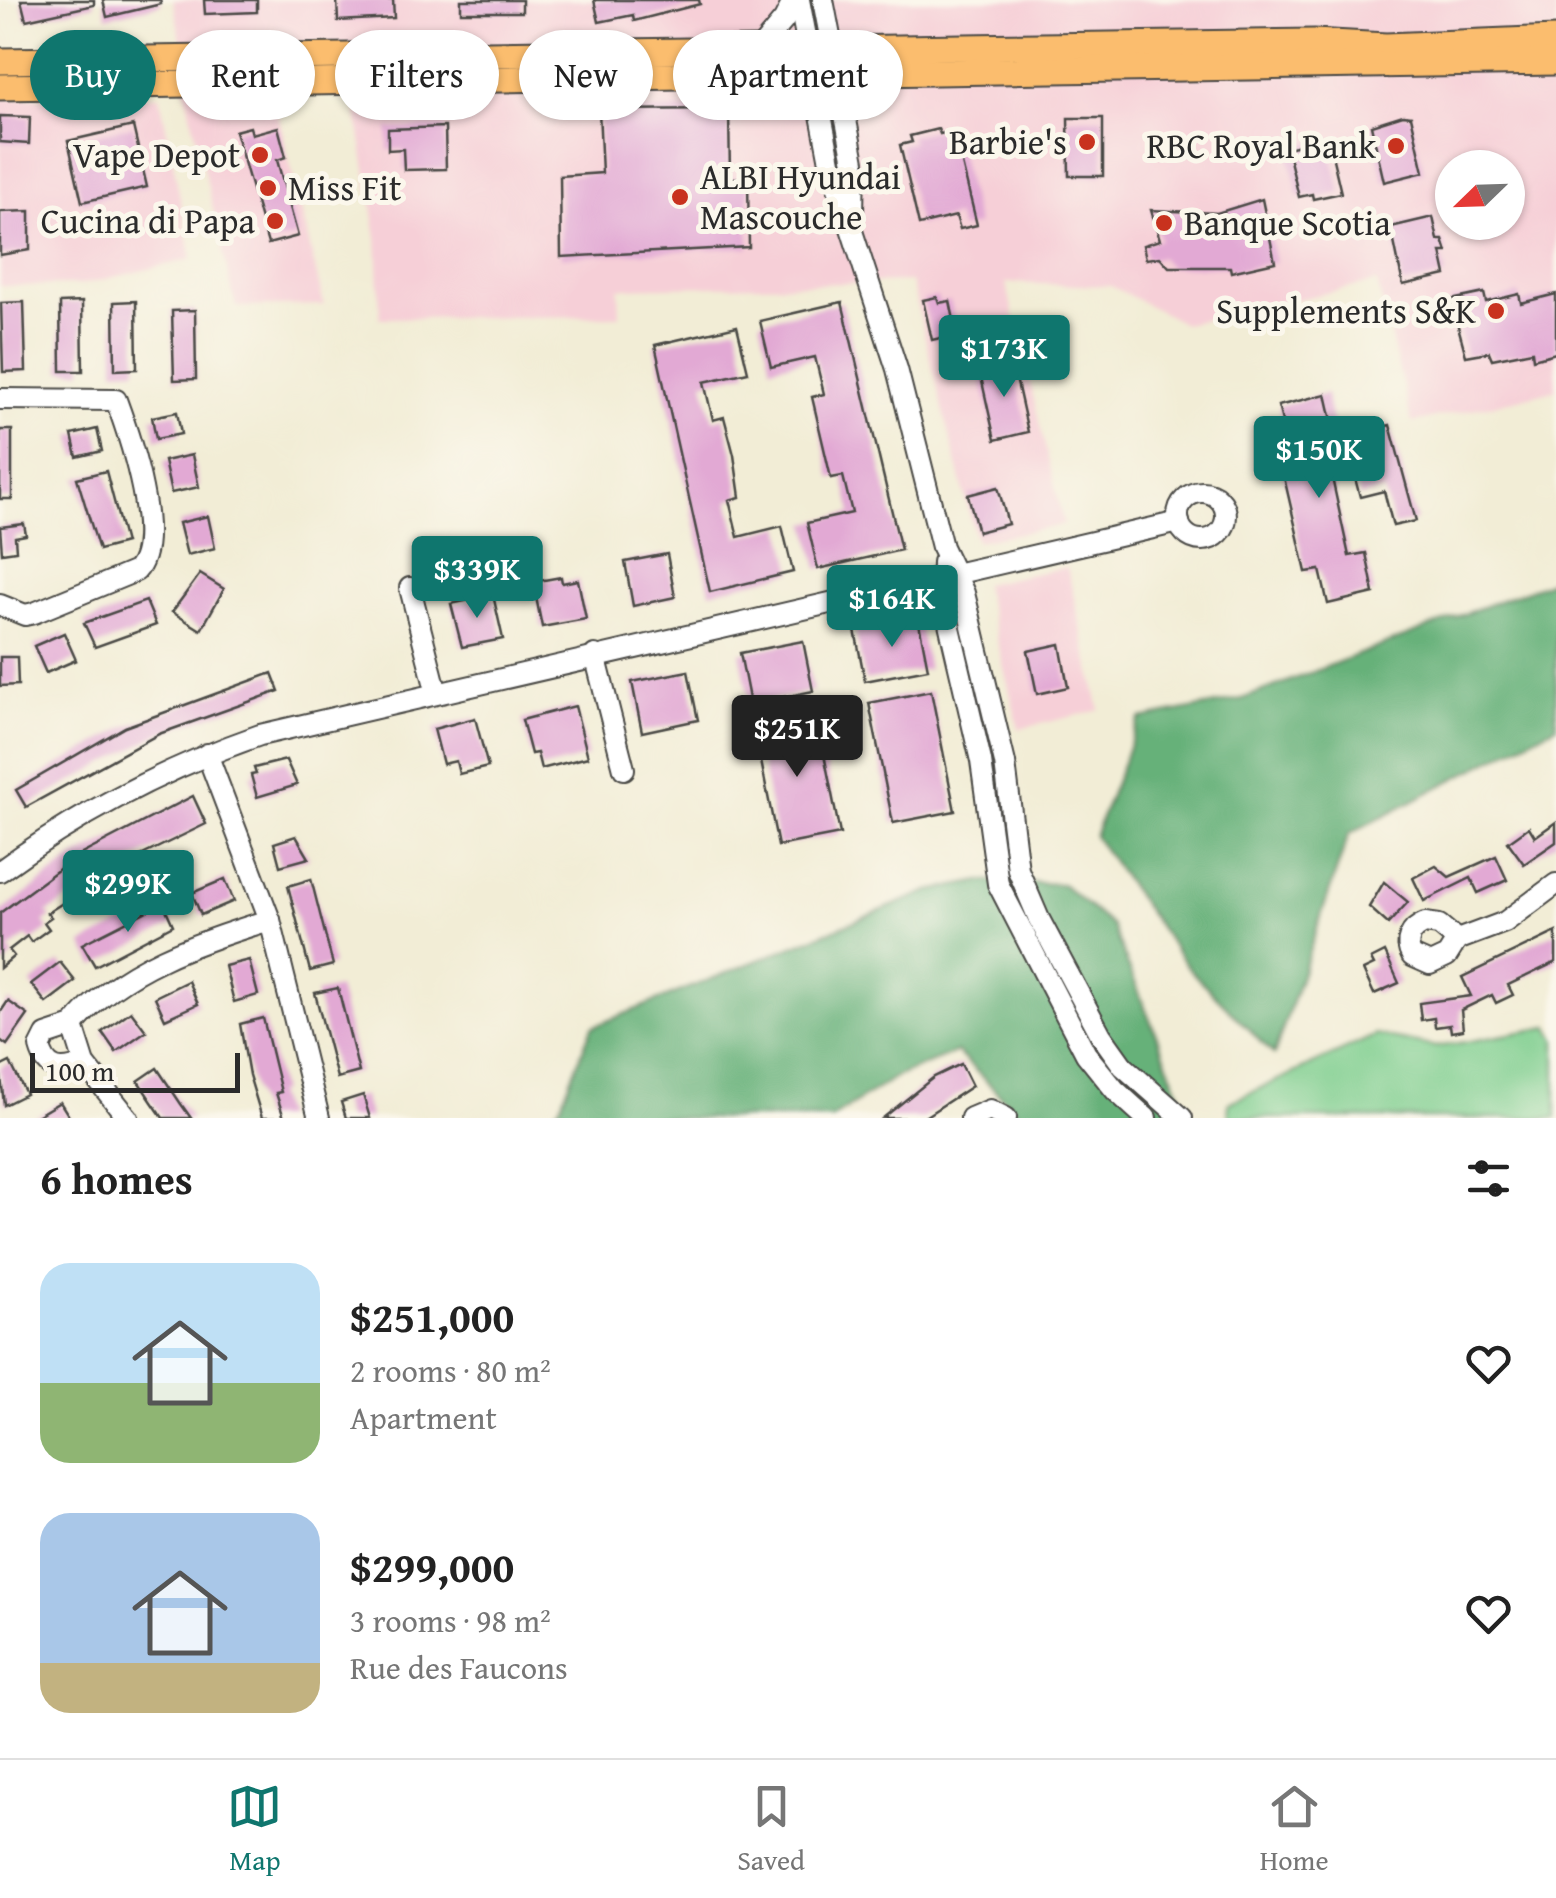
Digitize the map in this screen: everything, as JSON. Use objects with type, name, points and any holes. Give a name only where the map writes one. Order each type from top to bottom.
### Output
[{"type":"main road","points":[[903,59],[1314,42],[1386,46],[1556,39]]},
{"type":"main road","points":[[0,60],[673,52]]},
{"type":"main road","points":[[903,62],[1556,62]]},
{"type":"main road","points":[[0,87],[673,67]]},
{"type":"street","points":[[776,30],[796,0]]},
{"type":"street","points":[[796,0],[809,30]]},
{"type":"street","points":[[824,0],[824,30]]},
{"type":"street","points":[[841,120],[854,162],[853,226],[897,369],[948,573],[949,624],[981,762],[998,884],[1086,1054],[1115,1090],[1146,1118]]},
{"type":"street","points":[[0,399],[116,400],[147,514],[150,547],[146,560],[136,571],[34,613],[24,616],[0,604]]},
{"type":"street","points":[[0,872],[101,804],[207,754],[298,724],[1178,522]]},
{"type":"street","points":[[948,573],[964,593],[1005,763],[1018,870],[1026,892],[1101,1035],[1123,1066],[1182,1118]]},
{"type":"street","points":[[410,588],[436,690]]},
{"type":"street","points":[[595,655],[624,769]]},
{"type":"street","points":[[207,754],[270,920],[319,1118]]},
{"type":"street","points":[[1457,940],[1505,922],[1556,884]]},
{"type":"street","points":[[85,1064],[66,1071],[52,1069],[40,1047],[46,1036],[73,1026],[124,981],[191,948],[270,920]]},
{"type":"street","points":[[73,1026],[85,1064],[128,1118]]},
{"type":"street","points":[[971,1118],[990,1110],[1006,1118]]},
{"type":"shaded area","points":[[173,0],[1556,0],[1556,390],[1412,423],[1377,282],[1184,324],[1111,286],[1006,283],[1064,525],[976,541],[911,282],[619,288],[620,316],[380,318],[377,238],[358,120],[499,120],[499,30],[335,30],[335,58],[315,57],[315,30],[179,30]]},
{"type":"shaded area","points":[[156,96],[160,96],[192,259],[80,285],[0,286],[0,98],[30,98],[30,120],[156,120]]},
{"type":"shaded area","points":[[192,120],[279,120],[324,305],[236,307]]},
{"type":"shaded area","points":[[1067,567],[1100,710],[1019,729],[983,584]]},
{"type":"green space","points":[[1556,579],[1556,726],[1349,834],[1274,1055],[1189,969],[1094,836],[1140,719],[1242,699]]},
{"type":"green space","points":[[981,881],[1062,884],[1112,926],[1190,1118],[1023,1118],[957,1052],[895,1077],[832,1118],[549,1118],[561,1104],[592,1027],[929,891]]},
{"type":"green space","points":[[1549,1027],[1556,1039],[1556,1118],[1229,1118],[1228,1103],[1376,1035],[1437,1047]]},
{"type":"building","points":[[21,0],[94,0],[94,5],[26,20]]},
{"type":"building","points":[[103,0],[160,0],[161,4],[107,17]]},
{"type":"building","points":[[204,0],[257,0],[257,12],[205,14]]},
{"type":"building","points":[[337,0],[393,0],[394,18],[338,21]]},
{"type":"building","points":[[461,0],[522,0],[522,12],[461,12]]},
{"type":"building","points":[[594,0],[699,0],[700,4],[634,21],[633,15],[599,22]]},
{"type":"building","points":[[673,109],[673,120],[729,120],[730,178],[748,178],[749,247],[561,257],[560,176],[602,173],[599,120],[653,120],[653,110]]},
{"type":"building","points":[[0,116],[30,117],[29,144],[0,142]]},
{"type":"building","points":[[1411,116],[1424,172],[1384,182],[1371,125]]},
{"type":"building","points":[[1068,118],[1103,118],[1103,176],[1069,176]]},
{"type":"building","points":[[133,126],[147,187],[82,202],[68,141]]},
{"type":"building","points":[[250,127],[252,134],[278,127],[286,157],[277,160],[298,236],[268,244],[235,131]]},
{"type":"building","points":[[445,127],[446,169],[404,170],[403,149],[388,150],[388,129]]},
{"type":"building","points":[[938,129],[940,134],[954,131],[977,225],[960,229],[956,216],[919,225],[900,145],[912,142],[910,136]]},
{"type":"building","points":[[1328,138],[1341,193],[1313,199],[1312,194],[1299,197],[1287,148]]},
{"type":"building","points":[[1262,199],[1275,262],[1231,272],[1230,267],[1169,267],[1160,257],[1146,259],[1143,245],[1160,240],[1151,210],[1217,213]]},
{"type":"building","points":[[30,211],[30,250],[0,255],[0,212]]},
{"type":"building","points":[[1433,217],[1435,240],[1443,240],[1447,252],[1441,252],[1446,275],[1403,285],[1391,227]]},
{"type":"building","points":[[1484,293],[1486,302],[1519,294],[1521,303],[1556,294],[1556,353],[1533,359],[1532,351],[1492,359],[1489,352],[1466,356],[1451,300]]},
{"type":"building","points":[[937,297],[939,303],[950,301],[957,334],[932,340],[923,300]]},
{"type":"building","points":[[136,301],[137,369],[115,370],[114,302]]},
{"type":"building","points":[[24,302],[26,371],[3,372],[1,303]]},
{"type":"building","points":[[82,302],[83,371],[61,371],[60,303]]},
{"type":"building","points":[[842,302],[901,550],[818,569],[807,523],[852,513],[843,476],[831,478],[812,397],[824,394],[815,357],[771,367],[760,321]]},
{"type":"building","points":[[195,310],[196,379],[174,380],[172,311]]},
{"type":"building","points":[[737,326],[748,372],[704,382],[713,420],[724,417],[734,455],[740,497],[729,500],[738,537],[782,526],[793,572],[710,592],[655,345]]},
{"type":"building","points":[[1012,360],[1028,432],[995,440],[979,368]]},
{"type":"building","points":[[1326,394],[1336,438],[1324,441],[1349,556],[1366,553],[1374,593],[1328,604],[1320,570],[1306,572],[1277,447],[1288,444],[1278,406]]},
{"type":"building","points":[[177,412],[181,434],[156,439],[152,417]]},
{"type":"building","points":[[1390,425],[1416,521],[1393,526],[1384,491],[1360,497],[1352,467],[1379,460],[1371,430]]},
{"type":"building","points":[[97,429],[102,451],[77,457],[72,435]]},
{"type":"building","points":[[0,430],[12,430],[12,499],[0,499]]},
{"type":"building","points":[[192,455],[199,487],[171,493],[164,461]]},
{"type":"building","points":[[106,471],[125,543],[99,550],[77,478]]},
{"type":"building","points":[[998,487],[1008,524],[978,532],[968,495]]},
{"type":"building","points":[[208,516],[215,548],[187,555],[179,523]]},
{"type":"building","points":[[24,524],[26,535],[15,537],[16,551],[2,553],[0,527]]},
{"type":"building","points":[[667,554],[675,597],[633,606],[625,562]]},
{"type":"building","points":[[200,574],[224,589],[201,630],[172,612]]},
{"type":"building","points":[[561,577],[562,583],[578,580],[586,619],[542,627],[533,582]]},
{"type":"building","points":[[493,595],[503,639],[462,647],[451,604]]},
{"type":"building","points":[[146,601],[156,625],[95,647],[84,623]]},
{"type":"building","points":[[918,618],[928,669],[865,681],[855,630]]},
{"type":"building","points":[[64,633],[76,660],[46,673],[34,646]]},
{"type":"building","points":[[803,641],[813,691],[750,704],[740,653]]},
{"type":"building","points":[[1060,644],[1068,687],[1037,694],[1028,651]]},
{"type":"building","points":[[0,657],[17,657],[18,685],[0,686]]},
{"type":"building","points":[[688,671],[698,720],[642,732],[632,682]]},
{"type":"building","points":[[272,673],[279,691],[159,734],[26,807],[16,790],[125,727]]},
{"type":"building","points":[[931,691],[955,811],[893,823],[869,703]]},
{"type":"building","points":[[575,706],[588,757],[541,769],[537,753],[531,754],[522,720]]},
{"type":"building","points":[[816,714],[840,834],[778,846],[754,726]]},
{"type":"building","points":[[475,718],[488,767],[459,774],[456,761],[443,764],[434,729]]},
{"type":"building","points":[[286,760],[297,785],[257,797],[251,775],[256,774],[254,768]]},
{"type":"building","points":[[193,796],[206,824],[124,864],[47,913],[51,917],[44,922],[49,929],[31,942],[27,936],[9,950],[14,956],[0,968],[0,913],[74,858]]},
{"type":"building","points":[[1556,822],[1556,842],[1524,864],[1508,842],[1529,827],[1535,837]]},
{"type":"building","points":[[296,836],[309,858],[280,866],[274,843]]},
{"type":"building","points":[[1496,856],[1507,880],[1478,893],[1471,878],[1424,901],[1413,878],[1436,866],[1449,877]]},
{"type":"building","points":[[225,879],[234,901],[201,915],[192,893]]},
{"type":"building","points":[[311,879],[333,965],[310,971],[288,886]]},
{"type":"building","points":[[1384,882],[1408,902],[1388,924],[1369,907]]},
{"type":"building","points":[[163,903],[173,925],[95,966],[82,944]]},
{"type":"building","points":[[1556,932],[1556,962],[1508,985],[1513,995],[1496,1003],[1492,995],[1461,1010],[1463,1030],[1451,1032],[1450,1025],[1435,1027],[1434,1018],[1421,1020],[1419,1003],[1471,996],[1462,977]]},
{"type":"building","points":[[1385,952],[1399,983],[1374,994],[1363,970],[1374,965],[1371,959]]},
{"type":"building","points":[[249,960],[258,995],[234,1002],[225,966]]},
{"type":"building","points":[[60,962],[75,981],[46,1003],[31,984]]},
{"type":"building","points":[[188,981],[198,1004],[165,1019],[155,997]]},
{"type":"building","points":[[338,988],[359,1072],[337,1078],[315,993]]},
{"type":"building","points":[[8,1001],[28,1015],[7,1045],[0,1040],[0,1013]]},
{"type":"building","points":[[131,1011],[146,1031],[116,1052],[102,1032]]},
{"type":"building","points":[[263,1018],[284,1118],[262,1118],[249,1075],[240,1024]]},
{"type":"building","points":[[10,1062],[26,1094],[4,1105],[0,1067]]},
{"type":"building","points":[[961,1064],[972,1086],[923,1118],[883,1118],[934,1077]]},
{"type":"building","points":[[157,1068],[191,1118],[163,1118],[152,1102],[138,1081]]},
{"type":"building","points":[[363,1095],[370,1118],[346,1118],[341,1102]]},
{"type":"building","points":[[60,1102],[70,1118],[33,1118]]},
{"type":"place","name":"Barbie's","points":[[1087,142]]},
{"type":"place","name":"RBC Royal Bank","points":[[1396,146]]},
{"type":"place","name":"Vape Depot","points":[[260,155]]},
{"type":"place","name":"Miss Fit","points":[[268,188]]},
{"type":"place","name":"ALBI Hyundai Mascouche","points":[[680,197]]},
{"type":"place","name":"Cucina di Papa","points":[[275,221]]},
{"type":"place","name":"Banque Scotia","points":[[1164,223]]},
{"type":"place","name":"Supplements S&K","points":[[1496,311]]}]
